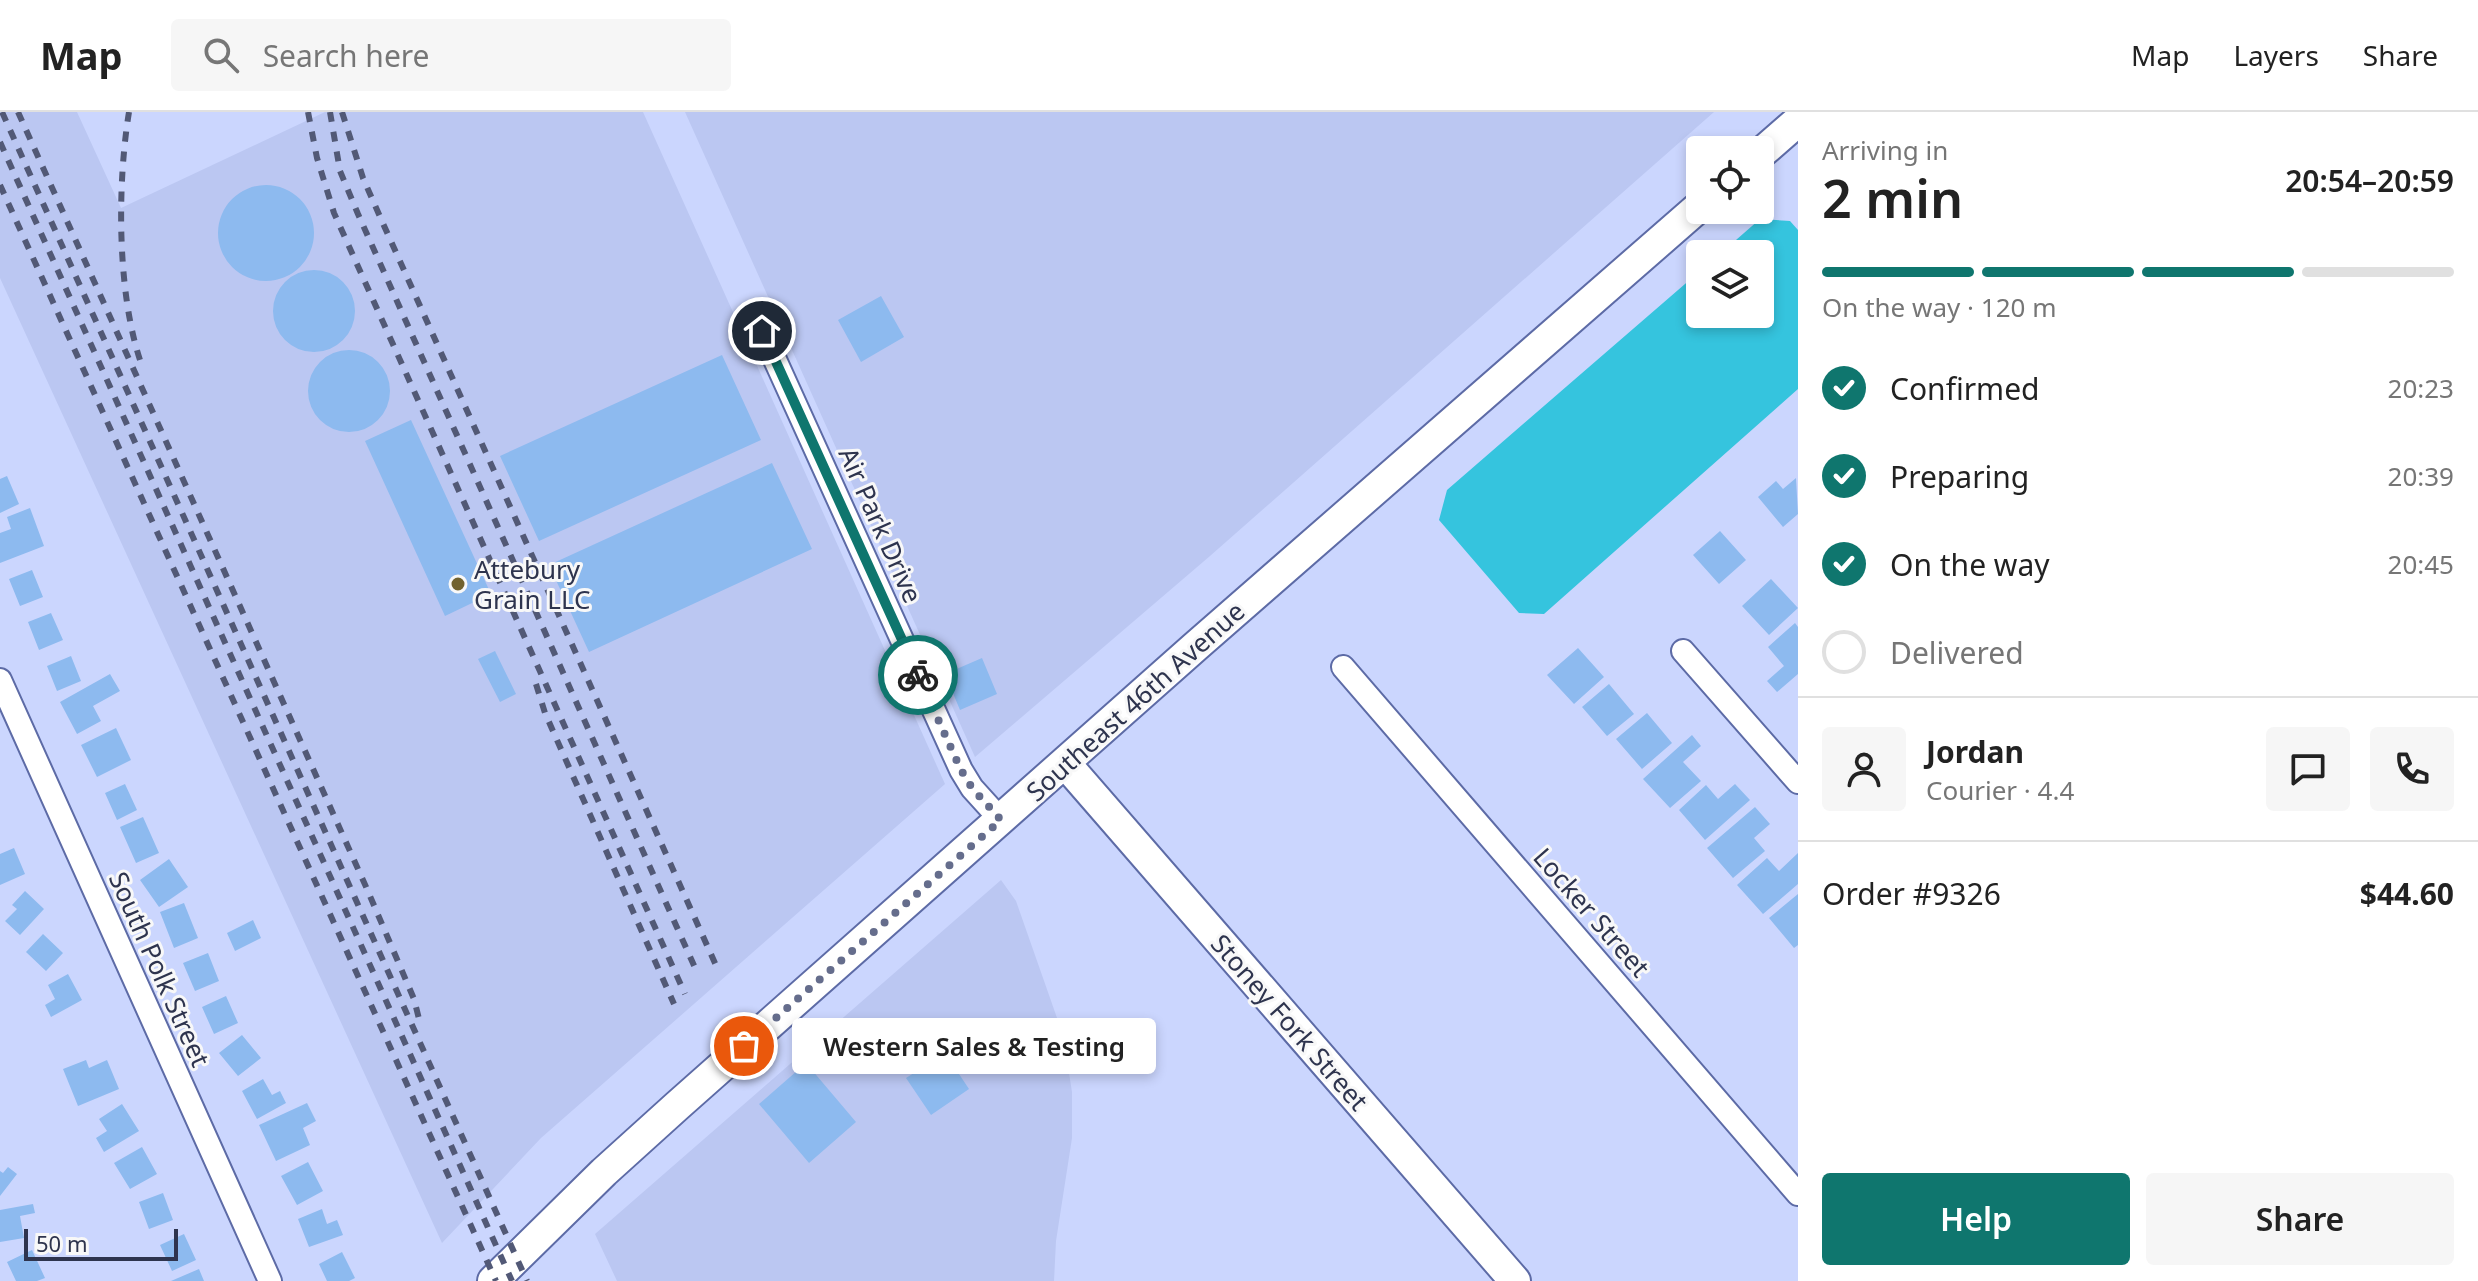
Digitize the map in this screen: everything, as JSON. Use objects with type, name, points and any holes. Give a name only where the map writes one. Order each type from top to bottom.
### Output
[{"type":"main road","points":[[1774,142],[1798,121]]},
{"type":"main road","name":"Southeast 46th Avenue","points":[[499,1274],[604,1172],[1196,646],[1686,218]]},
{"type":"main road","name":"Stoney Fork Street","points":[[1065,763],[1515,1281]]},
{"type":"street","name":"Air Park Drive","points":[[762,331],[961,770],[972,788],[1001,820]]},
{"type":"street","points":[[1683,651],[1798,782]]},
{"type":"street","name":"Locker Street","points":[[1343,667],[1798,1194]]},
{"type":"street","name":"South Polk Street","points":[[0,680],[270,1281]]},
{"type":"shaded area","points":[[0,112],[77,112],[121,208],[325,112],[643,112],[945,784],[541,1138],[442,1243],[0,278]]},
{"type":"shaded area","points":[[685,112],[1714,112],[1210,556],[975,757]]},
{"type":"shaded area","points":[[1774,220],[1790,221],[1798,230],[1798,389],[1544,614],[1519,613],[1439,520],[1447,490],[1686,283],[1686,328],[1774,328],[1774,240],[1736,240],[1754,224],[1774,224]]},
{"type":"shaded area","points":[[1001,880],[1016,901],[1063,1035],[1072,1092],[1072,1138],[1056,1241],[1054,1281],[617,1281],[595,1234]]},
{"type":"building","points":[[266,185],[284,188],[300,199],[311,215],[314,233],[311,251],[300,267],[284,278],[266,281],[248,278],[232,267],[221,251],[218,233],[221,215],[232,199],[248,188]]},
{"type":"building","points":[[314,270],[330,273],[343,282],[352,295],[355,311],[352,327],[343,340],[330,349],[314,352],[298,349],[285,340],[276,327],[273,311],[276,295],[285,282],[298,273]]},
{"type":"building","points":[[881,296],[904,337],[861,362],[838,320]]},
{"type":"building","points":[[349,350],[365,353],[378,362],[387,375],[390,391],[387,407],[378,420],[365,429],[349,432],[333,429],[320,420],[311,407],[308,391],[311,375],[320,362],[333,353]]},
{"type":"building","points":[[722,355],[761,440],[539,541],[500,456]]},
{"type":"building","points":[[411,420],[491,594],[445,616],[365,441]]},
{"type":"building","points":[[772,463],[812,549],[589,652],[549,565]]},
{"type":"building","points":[[7,476],[19,504],[0,513],[0,479]]},
{"type":"building","points":[[1796,478],[1798,514],[1783,527],[1758,497],[1776,481],[1783,489]]},
{"type":"building","points":[[30,508],[44,546],[0,563],[0,533],[11,529],[7,517]]},
{"type":"building","points":[[1720,531],[1746,560],[1719,584],[1693,555]]},
{"type":"building","points":[[32,570],[43,597],[20,606],[9,579]]},
{"type":"building","points":[[1771,579],[1798,608],[1769,635],[1742,606]]},
{"type":"building","points":[[51,613],[63,640],[39,650],[28,622]]},
{"type":"building","points":[[1795,623],[1798,627],[1798,674],[1777,692],[1767,681],[1784,666],[1768,647]]},
{"type":"building","points":[[1578,648],[1604,677],[1574,704],[1547,675]]},
{"type":"building","points":[[495,651],[516,694],[500,702],[478,659]]},
{"type":"building","points":[[71,656],[81,681],[57,691],[47,666]]},
{"type":"building","points":[[982,658],[997,694],[960,710],[945,674]]},
{"type":"building","points":[[110,674],[120,691],[93,706],[101,721],[77,734],[60,702]]},
{"type":"building","points":[[1609,684],[1634,714],[1607,736],[1582,707]]},
{"type":"building","points":[[1647,713],[1672,743],[1642,769],[1616,739]]},
{"type":"building","points":[[116,728],[131,760],[97,777],[81,745]]},
{"type":"building","points":[[1692,735],[1701,746],[1683,762],[1701,781],[1670,808],[1643,779]]},
{"type":"building","points":[[125,784],[137,810],[117,820],[105,793]]},
{"type":"building","points":[[1735,784],[1750,800],[1705,840],[1679,810],[1706,785],[1718,799]]},
{"type":"building","points":[[1755,807],[1770,824],[1754,838],[1765,851],[1733,878],[1707,848]]},
{"type":"building","points":[[143,817],[159,853],[136,863],[120,827]]},
{"type":"building","points":[[14,848],[25,874],[0,885],[0,854]]},
{"type":"building","points":[[1798,853],[1798,884],[1763,914],[1737,885],[1767,858],[1779,871]]},
{"type":"building","points":[[169,859],[188,887],[159,907],[140,880]]},
{"type":"building","points":[[25,891],[44,909],[20,935],[5,921],[17,909],[12,905]]},
{"type":"building","points":[[1798,894],[1798,945],[1794,948],[1769,918]]},
{"type":"building","points":[[184,903],[198,938],[174,948],[160,912]]},
{"type":"building","points":[[253,920],[261,938],[235,951],[227,933]]},
{"type":"building","points":[[43,934],[63,953],[46,971],[26,952]]},
{"type":"building","points":[[208,953],[219,981],[195,991],[183,963]]},
{"type":"building","points":[[68,974],[82,1000],[51,1017],[45,1005],[55,999],[48,985]]},
{"type":"building","points":[[226,996],[238,1023],[214,1034],[202,1007]]},
{"type":"building","points":[[242,1035],[261,1058],[238,1076],[219,1053]]},
{"type":"building","points":[[945,1053],[969,1089],[931,1115],[906,1078]]},
{"type":"building","points":[[86,1060],[89,1068],[107,1060],[119,1089],[78,1106],[63,1069]]},
{"type":"building","points":[[806,1063],[856,1122],[809,1163],[759,1104]]},
{"type":"building","points":[[263,1079],[272,1095],[280,1091],[286,1103],[257,1119],[242,1091]]},
{"type":"building","points":[[307,1103],[316,1121],[303,1128],[310,1145],[276,1161],[259,1125]]},
{"type":"building","points":[[122,1104],[139,1131],[104,1152],[96,1138],[107,1131],[99,1119]]},
{"type":"building","points":[[142,1147],[157,1174],[130,1189],[114,1163]]},
{"type":"building","points":[[308,1162],[323,1191],[297,1205],[281,1176]]},
{"type":"building","points":[[8,1167],[17,1174],[0,1196],[0,1171],[3,1173]]},
{"type":"building","points":[[163,1193],[173,1220],[149,1229],[139,1202]]},
{"type":"building","points":[[33,1204],[35,1213],[20,1216],[24,1238],[0,1242],[0,1210]]},
{"type":"building","points":[[322,1209],[327,1224],[337,1220],[343,1235],[309,1247],[298,1219]]},
{"type":"building","points":[[184,1234],[196,1260],[172,1271],[160,1245]]},
{"type":"building","points":[[32,1250],[45,1278],[16,1281],[7,1262]]},
{"type":"building","points":[[342,1252],[355,1278],[327,1281],[319,1264]]},
{"type":"building","points":[[199,1269],[204,1281],[171,1281]]},
{"type":"railway","points":[[2,112],[527,1281]]},
{"type":"railway","points":[[18,112],[367,889],[414,999],[419,1019]]},
{"type":"railway","points":[[129,112],[122,172],[123,272],[127,305],[141,363]]},
{"type":"railway","points":[[308,112],[317,158],[334,213],[685,994]]},
{"type":"railway","points":[[330,112],[340,171],[358,214],[696,970]]},
{"type":"railway","points":[[342,112],[363,178],[719,972]]},
{"type":"railway","points":[[0,142],[512,1281]]},
{"type":"railway","points":[[0,185],[496,1281]]},
{"type":"railway","points":[[536,684],[545,713],[674,1004]]},
{"type":"way so far","points":[[744,1046],[1001,820],[972,788],[961,770],[918,675]]},
{"type":"place","name":"Attebury Grain LLC","points":[[458,584]]},
{"type":"place","name":"Western Sales & Testing","points":[[744,1046]]},
{"type":"route","points":[[762,331],[918,675]]}]
